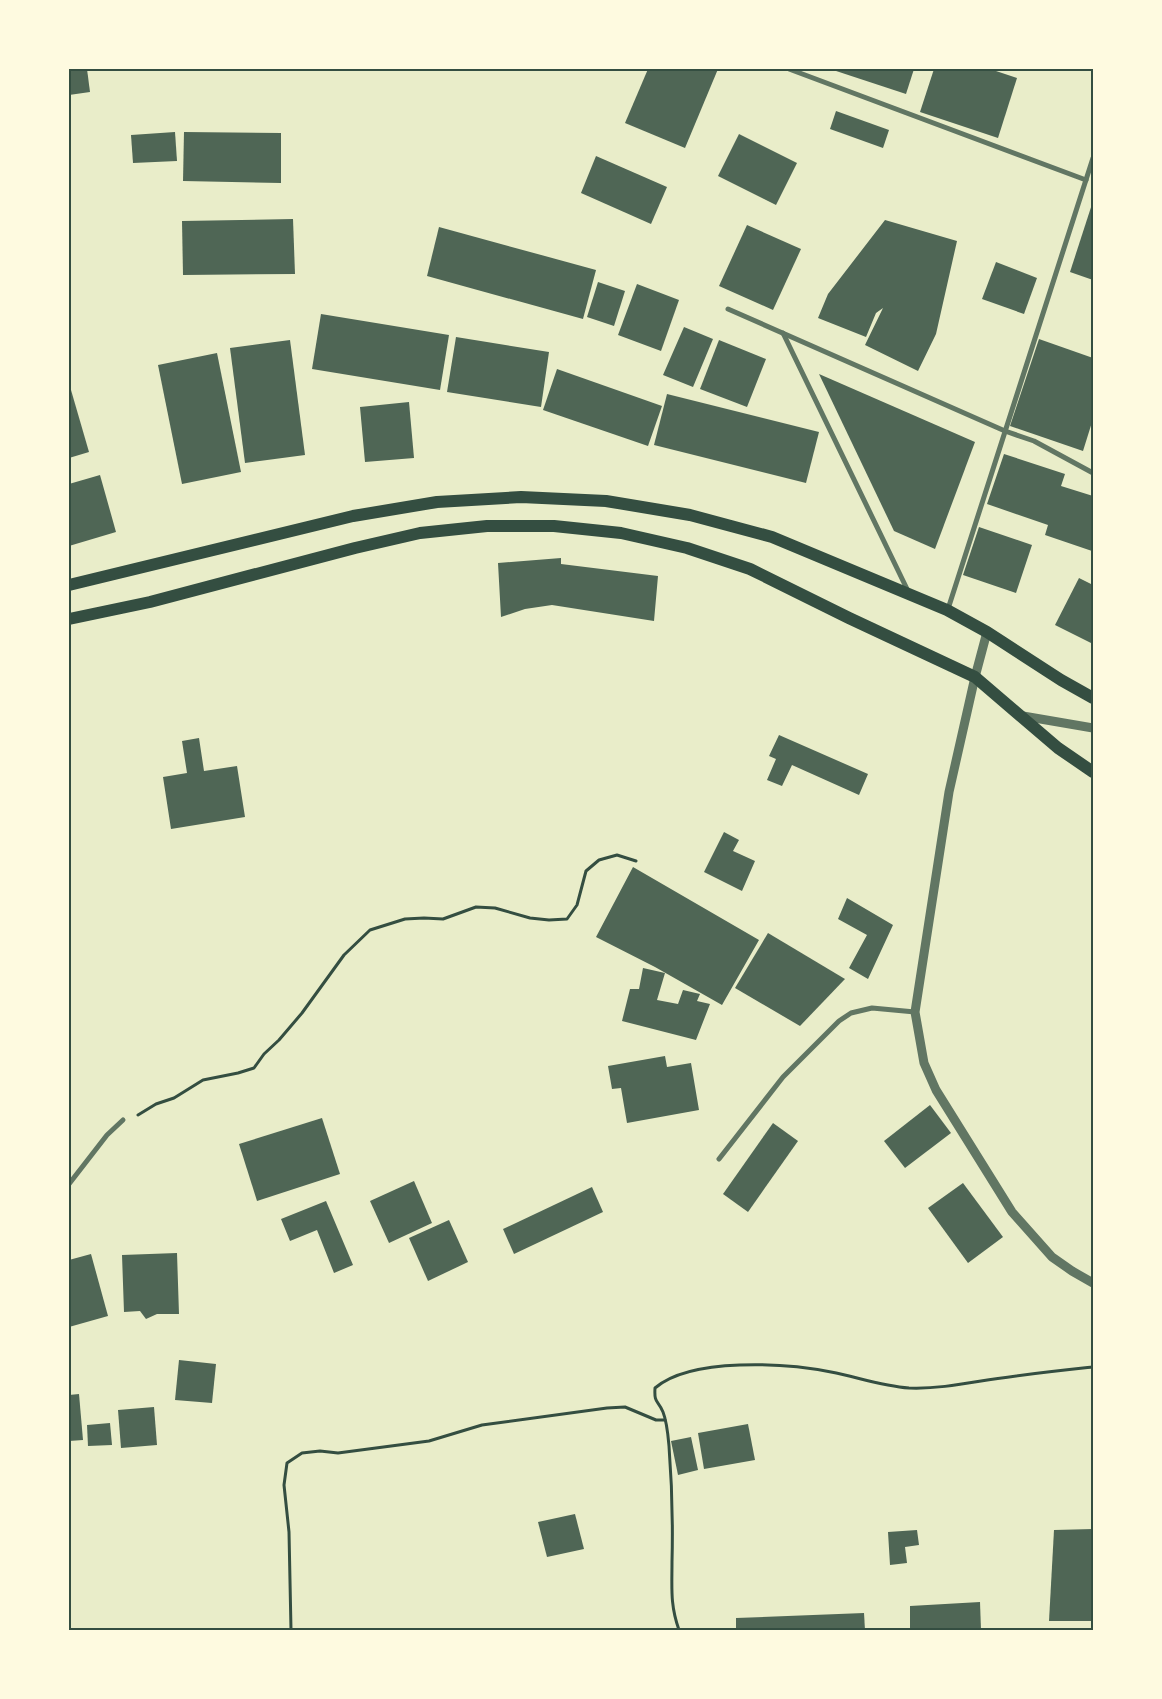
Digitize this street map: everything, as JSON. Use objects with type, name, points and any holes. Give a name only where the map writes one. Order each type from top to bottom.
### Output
[{"type":"main road","points":[[69,585],[353,516],[437,502],[521,497],[606,501],[690,515],[772,537],[947,610],[1093,698]]},
{"type":"main road","points":[[69,619],[150,602],[355,548],[420,533],[487,526],[554,526],[621,533],[677,546],[750,569],[975,677],[1058,748],[1093,772]]},
{"type":"street","points":[[789,69],[1086,180]]},
{"type":"street","points":[[947,610],[1093,158]]},
{"type":"street","points":[[728,309],[1005,431],[1034,441],[1093,473]]},
{"type":"street","points":[[782,332],[910,595]]},
{"type":"street","points":[[986,632],[949,792],[915,1012],[924,1063],[936,1090],[1012,1212],[1052,1257],[1072,1271],[1093,1282]]},
{"type":"street","points":[[1020,716],[1093,728]]},
{"type":"street","points":[[719,1159],[783,1078],[839,1021],[851,1013],[872,1008],[915,1012]]},
{"type":"street","points":[[69,1184],[107,1135],[123,1120]]},
{"type":"path","points":[[123,1120],[142,1113],[156,1104],[174,1098],[203,1080],[254,1068],[264,1054],[302,1013],[344,955],[370,930],[405,919],[443,919],[476,908],[495,908],[530,918],[567,919],[577,905],[586,871],[599,860],[616,854],[636,861]]},
{"type":"path","points":[[679,1630],[672,1603],[671,1584],[672,1477],[665,1420],[662,1410],[656,1403],[655,1388],[665,1379],[680,1374],[720,1367],[776,1365],[814,1369],[851,1376],[873,1383],[908,1388],[948,1386],[1041,1372],[1093,1367]]},
{"type":"path","points":[[291,1630],[290,1532],[284,1485],[287,1463],[302,1453],[338,1452],[429,1441],[482,1425],[607,1408],[625,1407],[656,1420],[665,1420]]},
{"type":"building","points":[[69,69],[87,69],[90,92],[69,95]]},
{"type":"building","points":[[648,69],[718,69],[685,148],[625,123]]},
{"type":"building","points":[[830,69],[914,69],[906,94]]},
{"type":"building","points":[[934,69],[990,69],[1017,78],[998,138],[920,112]]},
{"type":"building","points":[[836,111],[889,130],[883,148],[830,129]]},
{"type":"building","points":[[175,132],[177,161],[133,163],[131,135]]},
{"type":"building","points":[[184,132],[281,133],[281,183],[183,181]]},
{"type":"building","points":[[739,134],[797,163],[776,205],[718,176]]},
{"type":"building","points":[[596,156],[667,187],[651,224],[581,193]]},
{"type":"building","points":[[1093,201],[1093,280],[1070,272]]},
{"type":"building","points":[[293,219],[295,274],[183,275],[182,221]]},
{"type":"building","points":[[885,220],[957,241],[936,334],[918,371],[865,345],[883,308],[876,313],[866,337],[818,318],[828,294]]},
{"type":"building","points":[[747,225],[801,249],[773,310],[719,286]]},
{"type":"building","points":[[439,227],[596,270],[583,319],[427,276]]},
{"type":"building","points":[[996,262],[1037,278],[1024,314],[982,299]]},
{"type":"building","points":[[598,282],[625,291],[614,326],[587,317]]},
{"type":"building","points":[[637,284],[679,300],[661,351],[618,335]]},
{"type":"building","points":[[321,314],[449,335],[440,390],[312,369]]},
{"type":"building","points":[[684,327],[713,339],[693,387],[663,375]]},
{"type":"building","points":[[456,337],[549,352],[541,407],[447,392]]},
{"type":"building","points":[[1039,339],[1093,358],[1093,419],[1083,451],[1010,426]]},
{"type":"building","points":[[290,340],[305,455],[245,463],[230,348]]},
{"type":"building","points":[[719,340],[766,359],[747,407],[700,389]]},
{"type":"building","points":[[217,353],[241,472],[182,484],[158,365]]},
{"type":"building","points":[[557,369],[662,406],[648,446],[543,410]]},
{"type":"building","points":[[819,374],[975,442],[935,549],[894,531]]},
{"type":"building","points":[[71,390],[89,452],[69,458],[69,391]]},
{"type":"building","points":[[667,394],[819,432],[806,483],[654,445]]},
{"type":"building","points":[[409,402],[414,458],[365,462],[360,407]]},
{"type":"building","points":[[1004,454],[1065,474],[1061,486],[1093,496],[1092,551],[1045,535],[1048,525],[987,504]]},
{"type":"building","points":[[100,475],[116,532],[69,546],[69,484]]},
{"type":"building","points":[[979,527],[1032,545],[1016,593],[963,575]]},
{"type":"building","points":[[561,558],[561,564],[658,576],[654,621],[552,605],[525,609],[501,617],[498,563]]},
{"type":"building","points":[[1079,578],[1093,585],[1093,644],[1055,625]]},
{"type":"building","points":[[779,735],[868,774],[859,795],[792,765],[782,786],[767,780],[776,759],[769,756]]},
{"type":"building","points":[[199,738],[204,771],[237,766],[245,817],[171,829],[163,777],[187,773],[182,741]]},
{"type":"building","points":[[724,832],[739,840],[733,851],[755,861],[742,891],[704,872]]},
{"type":"building","points":[[633,867],[759,940],[722,1005],[655,967],[596,937]]},
{"type":"building","points":[[847,898],[893,925],[868,979],[849,968],[867,935],[838,919]]},
{"type":"building","points":[[768,933],[845,979],[800,1026],[735,988]]},
{"type":"building","points":[[643,968],[665,973],[657,1000],[678,1004],[683,990],[700,994],[697,1001],[710,1004],[696,1040],[622,1021],[630,989],[639,989]]},
{"type":"building","points":[[665,1056],[667,1067],[691,1063],[699,1110],[627,1123],[621,1088],[612,1089],[608,1066]]},
{"type":"building","points":[[930,1105],[951,1133],[905,1168],[884,1141]]},
{"type":"building","points":[[322,1118],[340,1174],[257,1201],[239,1144]]},
{"type":"building","points":[[773,1123],[798,1141],[748,1212],[723,1194]]},
{"type":"building","points":[[414,1181],[432,1223],[389,1243],[370,1201]]},
{"type":"building","points":[[963,1183],[1003,1237],[968,1263],[928,1208]]},
{"type":"building","points":[[592,1187],[603,1212],[514,1254],[503,1229]]},
{"type":"building","points":[[326,1201],[353,1265],[334,1273],[317,1230],[290,1241],[281,1219]]},
{"type":"building","points":[[449,1220],[468,1262],[428,1281],[409,1238]]},
{"type":"building","points":[[177,1253],[179,1314],[157,1314],[146,1319],[140,1311],[124,1312],[122,1255]]},
{"type":"building","points":[[91,1254],[108,1316],[69,1327],[69,1260]]},
{"type":"building","points":[[179,1360],[216,1364],[212,1403],[175,1400]]},
{"type":"building","points":[[79,1394],[83,1440],[69,1441],[69,1395]]},
{"type":"building","points":[[154,1407],[157,1445],[121,1448],[118,1410]]},
{"type":"building","points":[[110,1423],[112,1445],[88,1446],[87,1425]]},
{"type":"building","points":[[748,1424],[755,1460],[704,1469],[698,1433]]},
{"type":"building","points":[[691,1437],[698,1470],[678,1475],[671,1441]]},
{"type":"building","points":[[575,1514],[584,1549],[547,1557],[538,1522]]},
{"type":"building","points":[[1093,1529],[1093,1621],[1049,1621],[1054,1530]]},
{"type":"building","points":[[917,1530],[919,1545],[905,1547],[907,1563],[890,1565],[888,1532]]},
{"type":"building","points":[[980,1602],[981,1630],[910,1630],[910,1606]]},
{"type":"building","points":[[864,1613],[865,1630],[736,1630],[736,1618]]}]
